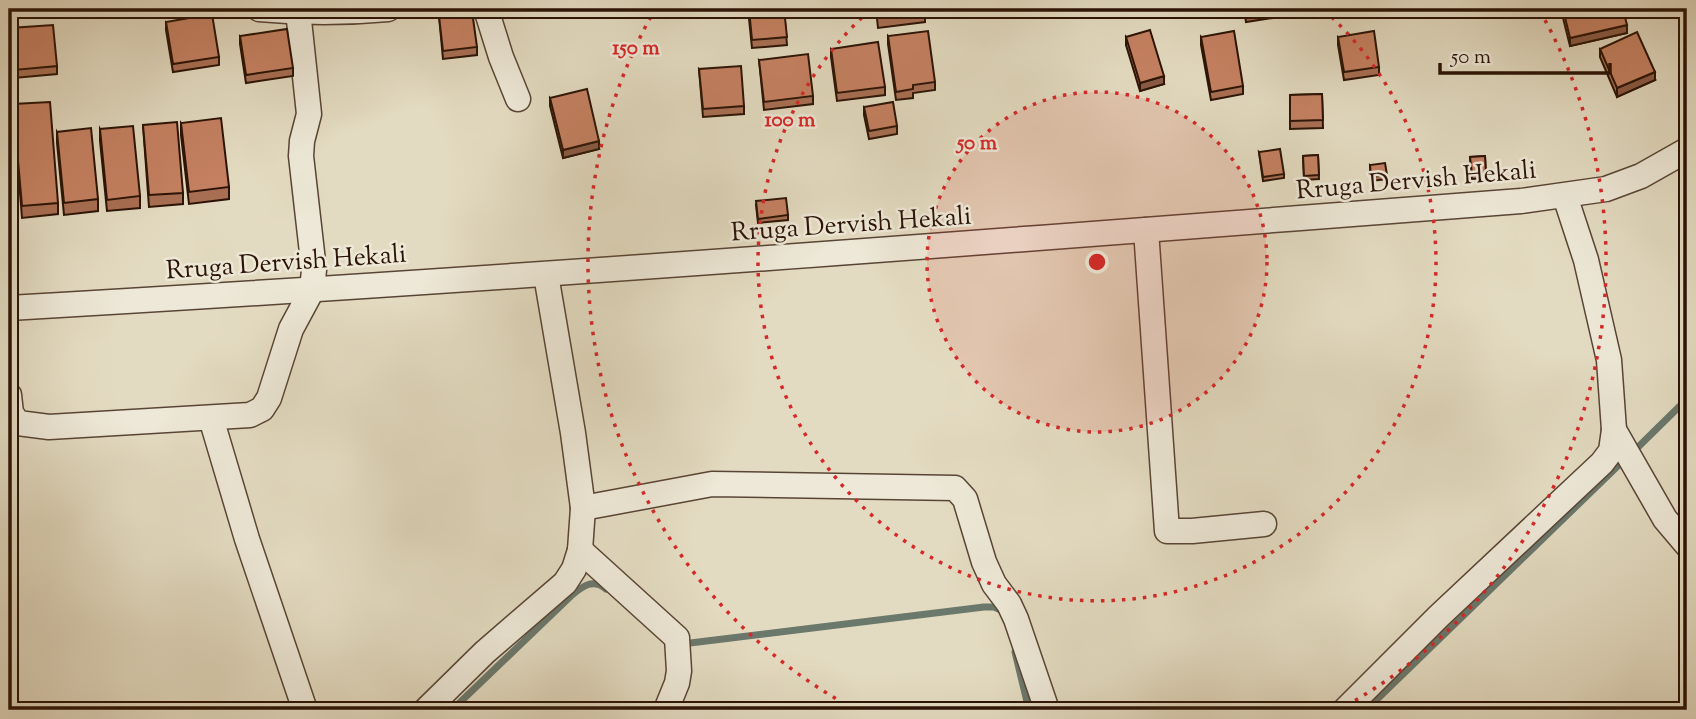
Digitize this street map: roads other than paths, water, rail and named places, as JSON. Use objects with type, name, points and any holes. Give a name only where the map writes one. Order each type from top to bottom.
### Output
[{"type":"street","points":[[259,9],[357,12],[388,9]]},
{"type":"street","points":[[486,9],[518,99]]},
{"type":"street","points":[[9,395],[11,413],[18,423],[49,427],[250,415],[262,409],[269,398],[291,328],[312,290],[314,270],[301,156],[309,114],[298,11]]},
{"type":"street","name":"Rruga Dervish Hekali","points":[[9,308],[546,275],[1521,201],[1606,189],[1641,176],[1687,150]]},
{"type":"street","points":[[1565,196],[1586,260],[1609,360],[1619,438],[1665,519],[1687,545]]},
{"type":"street","points":[[1146,230],[1167,531],[1264,524]]},
{"type":"street","points":[[426,710],[485,652],[565,583],[574,569],[579,550],[583,508],[546,275]]},
{"type":"street","points":[[211,418],[247,539],[304,710]]},
{"type":"street","points":[[1345,710],[1439,616],[1602,463],[1619,438]]},
{"type":"street","points":[[583,508],[712,484],[955,488],[965,499],[971,513],[984,562],[994,584],[1016,619],[1047,710]]},
{"type":"street","points":[[579,550],[678,651],[677,683],[666,710]]},
{"type":"waterway","points":[[1633,452],[1687,399]]},
{"type":"waterway","points":[[1366,710],[1624,460]]},
{"type":"waterway","points":[[452,710],[576,592],[592,584],[606,589]]},
{"type":"waterway","points":[[682,644],[984,607],[1003,611]]},
{"type":"waterway","points":[[1015,652],[1029,710]]}]
